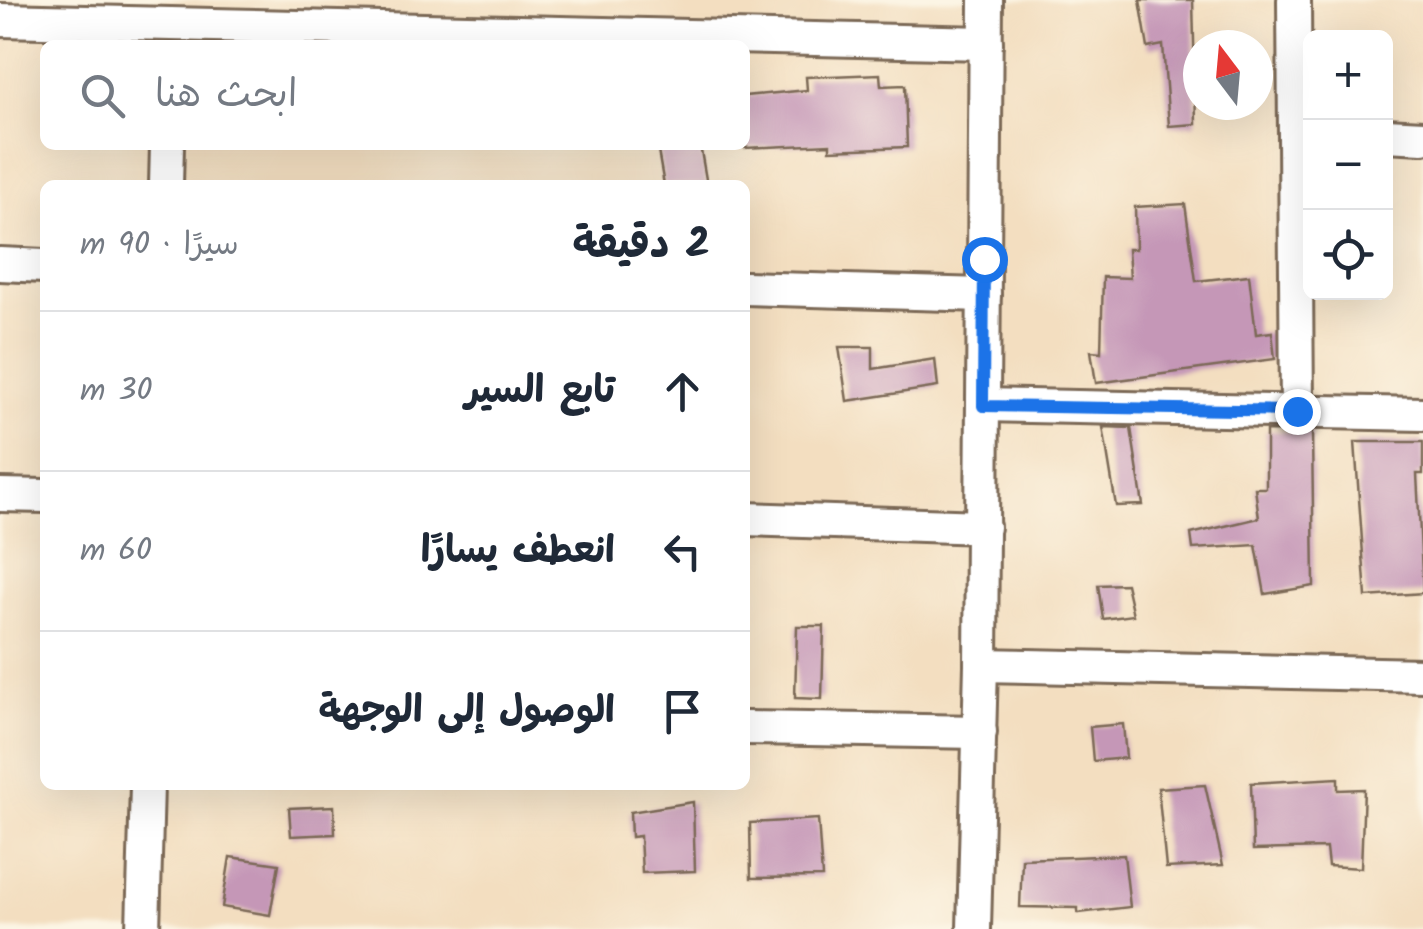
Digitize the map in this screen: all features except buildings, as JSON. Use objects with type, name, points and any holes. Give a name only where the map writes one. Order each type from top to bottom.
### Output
[{"type":"street","points":[[974,929],[982,666],[986,0]]},
{"type":"street","points":[[1294,0],[1301,132],[1297,411]]},
{"type":"street","points":[[0,20],[986,43]]},
{"type":"street","points":[[1393,136],[1423,137]]},
{"type":"street","points":[[166,180],[168,150]]},
{"type":"street","points":[[0,264],[40,266]]},
{"type":"street","points":[[750,288],[984,296]]},
{"type":"street","points":[[983,406],[1423,414]]},
{"type":"street","points":[[0,495],[40,496]]},
{"type":"street","points":[[750,519],[982,527]]},
{"type":"street","points":[[982,666],[1423,675]]},
{"type":"street","points":[[750,728],[980,732]]},
{"type":"street","points":[[143,929],[148,790]]},
{"type":"route","points":[[984,259],[983,406],[1297,411]]}]
